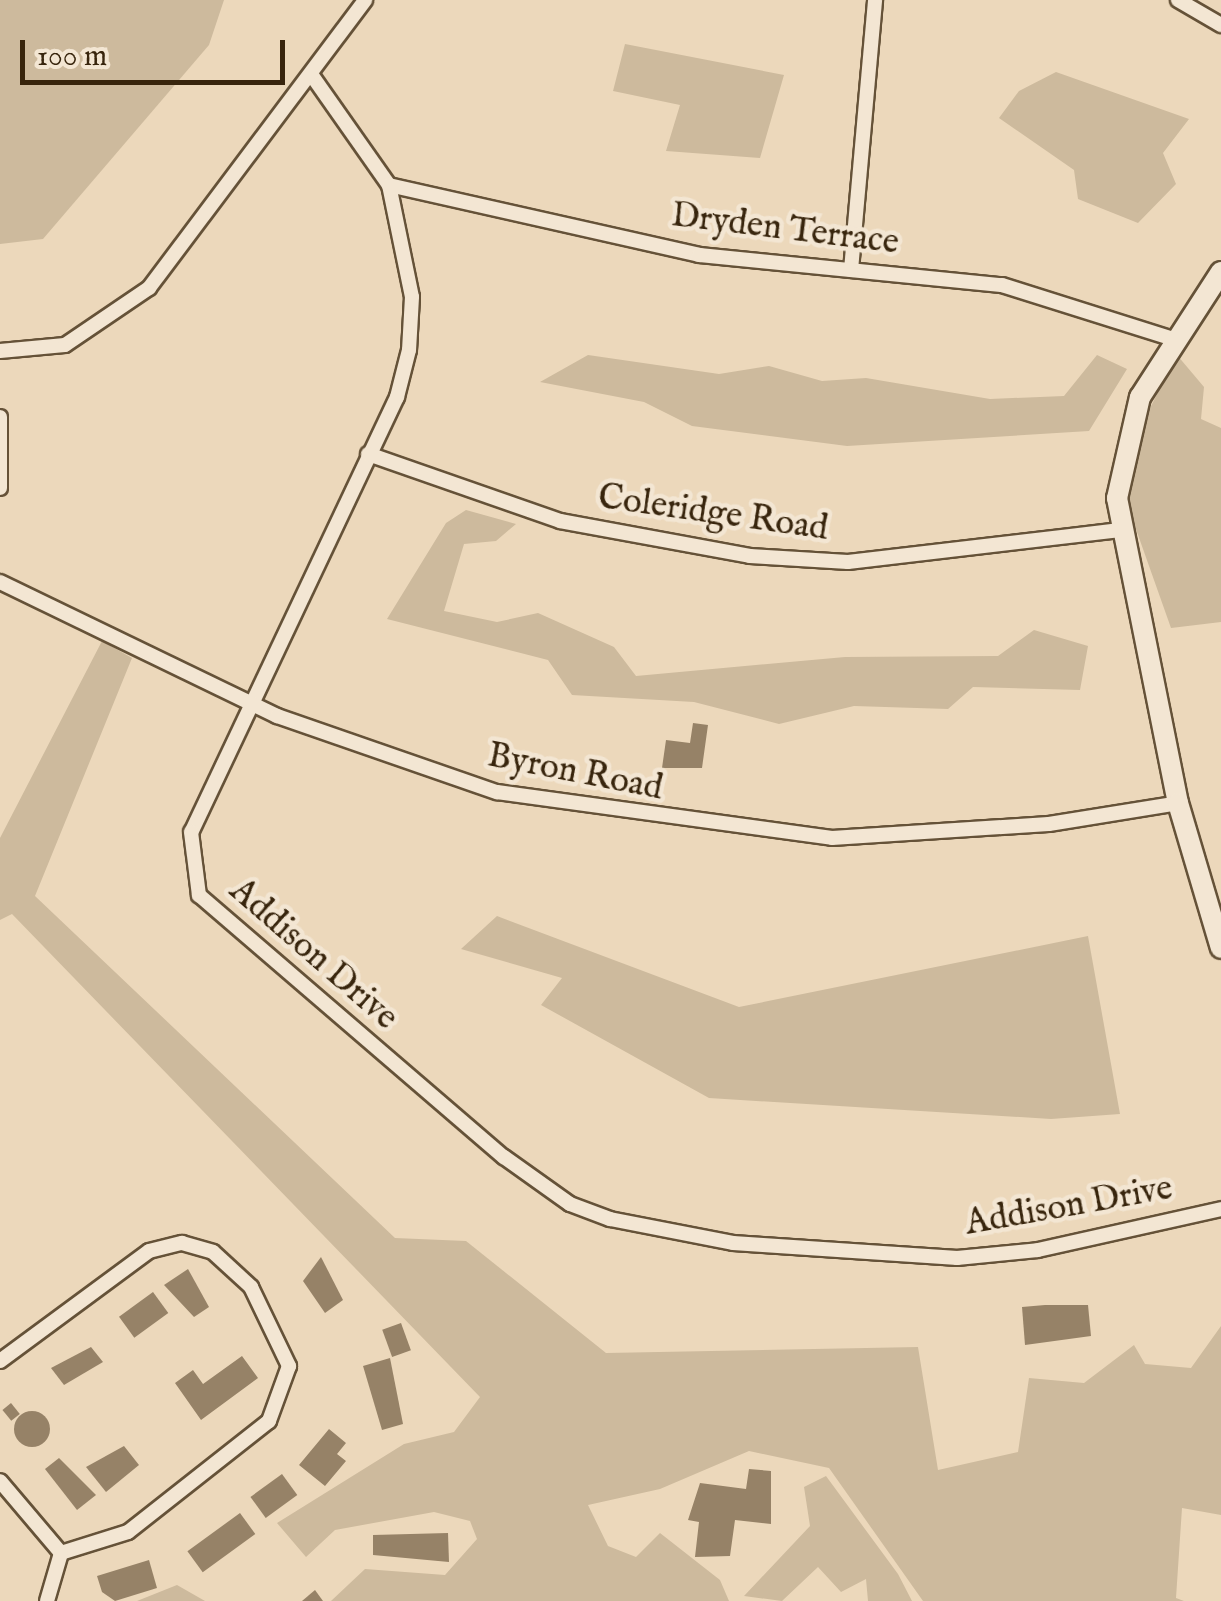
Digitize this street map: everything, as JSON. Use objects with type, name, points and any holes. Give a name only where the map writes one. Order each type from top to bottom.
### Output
[{"type":"street","points":[[0,351],[65,344],[126,310],[313,77],[365,0]]},
{"type":"street","points":[[851,270],[875,0]]},
{"type":"street","points":[[1178,0],[1221,25]]},
{"type":"street","name":"Addison Drive","points":[[313,77],[390,185],[412,298],[409,350],[368,454],[192,832],[199,896],[570,1204],[733,1243],[957,1258],[1038,1250],[1221,1209]]},
{"type":"street","name":"Dryden Terrace","points":[[390,185],[699,255],[1041,293],[1170,338]]},
{"type":"street","points":[[1221,272],[1170,338],[1130,426],[1120,530],[1178,804],[1221,948]]},
{"type":"street","points":[[0,416],[0,488]]},
{"type":"street","name":"Coleridge Road","points":[[368,454],[560,522],[750,556],[848,562],[1120,530]]},
{"type":"street","name":"Byron Road","points":[[0,582],[250,702],[497,792],[696,826],[910,836],[1178,804]]},
{"type":"street","points":[[0,1361],[166,1244],[197,1245],[227,1262],[286,1348],[281,1402],[251,1439],[128,1532],[61,1553]]},
{"type":"street","points":[[0,1481],[61,1553]]},
{"type":"street","points":[[47,1601],[61,1553]]},
{"type":"shaded area","points":[[0,0],[224,0],[209,45],[43,239],[0,244]]},
{"type":"shaded area","points":[[625,44],[784,75],[760,158],[666,151],[680,105],[613,91]]},
{"type":"shaded area","points":[[1056,72],[1189,119],[1163,153],[1176,184],[1138,223],[1078,199],[1074,170],[999,118],[1019,91]]},
{"type":"shaded area","points":[[588,355],[719,374],[769,366],[822,381],[866,378],[990,399],[1064,396],[1097,355],[1127,369],[1089,431],[847,446],[692,426],[644,402],[540,382]]},
{"type":"shaded area","points":[[1177,355],[1204,387],[1201,419],[1221,428],[1221,622],[1171,628],[1126,501],[1148,412]]},
{"type":"shaded area","points":[[466,510],[516,524],[496,541],[464,544],[444,611],[497,622],[538,613],[614,647],[636,676],[845,657],[998,656],[1034,630],[1088,646],[1080,690],[973,687],[948,709],[854,706],[779,724],[694,702],[572,695],[548,660],[387,619],[446,523]]},
{"type":"shaded area","points":[[102,641],[132,658],[35,896],[395,1238],[466,1241],[606,1353],[918,1347],[938,1470],[1018,1452],[1029,1378],[1084,1383],[1134,1345],[1145,1364],[1191,1368],[1221,1326],[1221,1515],[1182,1508],[1176,1598],[1184,1601],[923,1601],[829,1468],[749,1451],[660,1489],[588,1505],[608,1546],[636,1557],[660,1533],[720,1580],[729,1601],[331,1601],[365,1569],[445,1575],[477,1539],[470,1521],[434,1512],[335,1530],[306,1557],[277,1523],[404,1444],[454,1432],[480,1397],[12,914],[0,920],[0,838]]},
{"type":"shaded area","points":[[497,916],[739,1007],[1088,936],[1120,1114],[1051,1119],[709,1098],[541,1005],[562,978],[461,949]]},
{"type":"shaded area","points":[[826,1476],[898,1574],[912,1601],[868,1601],[866,1579],[841,1592],[818,1567],[782,1601],[744,1596],[810,1526],[804,1487]]},
{"type":"shaded area","points":[[177,1585],[205,1601],[137,1601]]},
{"type":"building","points":[[693,723],[708,725],[702,768],[662,768],[666,740],[690,743]]},
{"type":"building","points":[[321,1257],[343,1300],[325,1313],[303,1281]]},
{"type":"building","points":[[188,1269],[209,1307],[194,1317],[164,1285]]},
{"type":"building","points":[[153,1292],[168,1313],[134,1338],[119,1317]]},
{"type":"building","points":[[1088,1305],[1091,1336],[1025,1345],[1022,1307]]},
{"type":"building","points":[[401,1323],[411,1350],[392,1357],[382,1330]]},
{"type":"building","points":[[91,1347],[103,1362],[64,1385],[51,1368]]},
{"type":"building","points":[[242,1356],[258,1378],[201,1420],[175,1383],[193,1370],[203,1384]]},
{"type":"building","points":[[390,1358],[403,1424],[382,1430],[363,1366]]},
{"type":"building","points":[[11,1403],[20,1414],[11,1421],[2,1410]]},
{"type":"building","points":[[32,1411],[45,1416],[50,1429],[45,1442],[32,1447],[19,1442],[14,1429],[19,1416]]},
{"type":"building","points":[[329,1429],[346,1443],[337,1454],[346,1461],[325,1486],[299,1465]]},
{"type":"building","points":[[124,1446],[139,1465],[106,1492],[86,1467]]},
{"type":"building","points":[[59,1458],[96,1495],[77,1510],[45,1469]]},
{"type":"building","points":[[749,1469],[771,1471],[771,1524],[735,1520],[730,1556],[695,1557],[699,1522],[688,1520],[700,1483],[746,1489]]},
{"type":"building","points":[[282,1474],[297,1495],[266,1518],[250,1497]]},
{"type":"building","points":[[240,1513],[255,1534],[203,1572],[187,1551]]},
{"type":"building","points":[[448,1533],[449,1562],[373,1555],[373,1535]]},
{"type":"building","points":[[149,1560],[157,1588],[115,1601],[102,1592],[97,1576]]},
{"type":"building","points":[[315,1590],[323,1601],[302,1601]]}]
